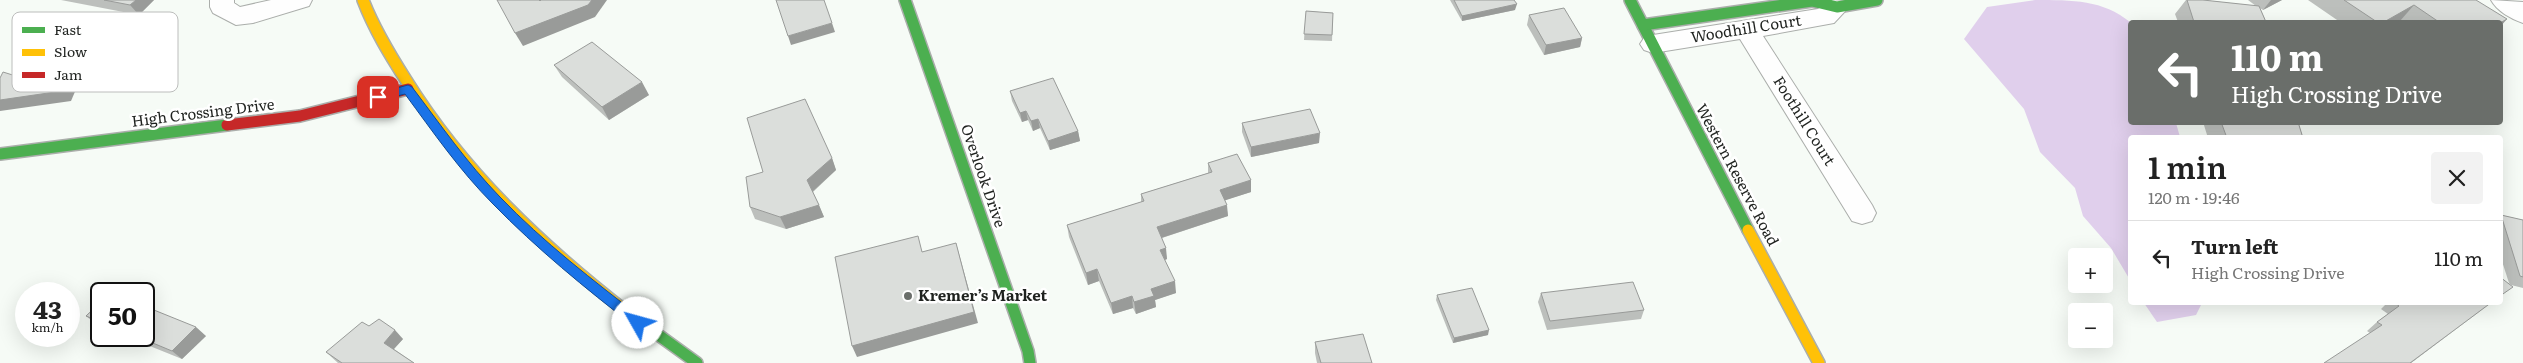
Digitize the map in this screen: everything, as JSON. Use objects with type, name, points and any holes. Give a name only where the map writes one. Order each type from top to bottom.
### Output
[{"type":"street","points":[[222,0],[222,7],[236,16],[253,14],[300,0]]},
{"type":"street","points":[[363,0],[408,89],[452,150],[496,201],[567,267],[638,323],[697,363]]},
{"type":"street","name":"Overlook Drive","points":[[905,0],[1025,342],[1030,363]]},
{"type":"street","name":"Western Reserve Road","points":[[1630,0],[1684,109],[1819,363]]},
{"type":"street","name":"Woodhill Court","points":[[1648,35],[1812,1],[1837,7],[1877,0]]},
{"type":"street","points":[[2503,0],[2523,14]]},
{"type":"street","name":"Woodhill Court","points":[[1648,35],[1746,30],[1825,18],[1837,7]]},
{"type":"street","name":"Foothill Court","points":[[1746,30],[1862,213]]},
{"type":"street","name":"High Crossing Drive","points":[[0,154],[300,116],[408,89]]},
{"type":"shaded area","points":[[2035,0],[2075,1],[2098,5],[2109,9],[2128,21],[2128,125],[2177,125],[2179,135],[2128,135],[2128,277],[2113,251],[2113,248],[2083,216],[2075,188],[2040,152],[2024,109],[1964,39],[1987,7]]},
{"type":"shaded area","points":[[2145,305],[2201,305],[2196,315],[2157,322]]},
{"type":"building","points":[[104,0],[136,0],[130,5]]},
{"type":"building","points":[[497,0],[592,0],[588,5],[515,33]]},
{"type":"building","points":[[776,0],[824,0],[832,23],[788,36]]},
{"type":"building","points":[[1454,0],[1514,0],[1517,4],[1462,16]]},
{"type":"building","points":[[2187,0],[2259,6],[2265,20],[2193,20]]},
{"type":"building","points":[[2344,0],[2476,0],[2507,19],[2503,21],[2436,20],[2414,5],[2388,20],[2374,20]]},
{"type":"building","points":[[1564,8],[1582,38],[1546,45],[1529,15]]},
{"type":"building","points":[[1306,11],[1333,13],[1332,35],[1304,34]]},
{"type":"building","points":[[592,42],[642,82],[602,107],[554,65]]},
{"type":"building","points":[[3,72],[12,75],[12,92],[55,92],[0,100],[0,78]]},
{"type":"building","points":[[1053,78],[1078,131],[1048,141],[1038,119],[1031,121],[1026,111],[1020,113],[1010,91]]},
{"type":"building","points":[[805,99],[832,158],[807,180],[819,205],[780,217],[750,207],[746,177],[763,172],[747,118]]},
{"type":"building","points":[[1310,109],[1320,133],[1251,147],[1242,123]]},
{"type":"building","points":[[2222,125],[2299,125],[2302,135],[2226,135]]},
{"type":"building","points":[[1237,154],[1251,180],[1220,190],[1227,205],[1157,227],[1166,248],[1160,250],[1175,281],[1151,289],[1154,296],[1134,302],[1132,296],[1111,303],[1097,269],[1086,273],[1067,225],[1144,201],[1141,194],[1212,172],[1208,163]]},
{"type":"building","points":[[2503,215],[2523,220],[2523,277],[2520,276],[2503,221]]},
{"type":"building","name":"Kremer’s Market","points":[[918,236],[922,252],[956,243],[974,312],[852,346],[835,257]]},
{"type":"building","points":[[2503,279],[2513,287],[2503,294]]},
{"type":"building","points":[[1633,282],[1644,310],[1550,321],[1541,293]]},
{"type":"building","points":[[1472,288],[1489,330],[1454,338],[1437,295]]},
{"type":"building","points":[[2398,305],[2488,305],[2410,363],[2324,363],[2382,325],[2377,322],[2399,306]]},
{"type":"building","points":[[155,310],[196,327],[172,351],[155,344]]},
{"type":"building","points":[[379,319],[395,330],[384,343],[414,363],[342,363],[326,352],[362,322],[369,326]]},
{"type":"building","points":[[1363,334],[1372,363],[1321,363],[1315,342]]},
{"type":"traffic: fast","points":[[905,0],[1028,351],[1030,363]]},
{"type":"traffic: fast","points":[[1630,0],[1684,109],[1748,230]]},
{"type":"traffic: fast","points":[[1643,25],[1812,1],[1837,7],[1877,0]]},
{"type":"traffic: fast","points":[[0,154],[227,125]]},
{"type":"traffic: fast","points":[[628,313],[697,363]]},
{"type":"traffic: slow","points":[[363,0],[370,18],[398,68],[421,104],[472,171],[531,232],[594,287],[628,313]]},
{"type":"traffic: slow","points":[[1748,230],[1819,363]]},
{"type":"traffic: jam","points":[[227,125],[300,116],[408,89]]},
{"type":"place","name":"Kremer’s Market","points":[[908,296]]},
{"type":"route","points":[[378,97],[408,89],[452,150],[496,201],[567,267],[638,323]]}]
